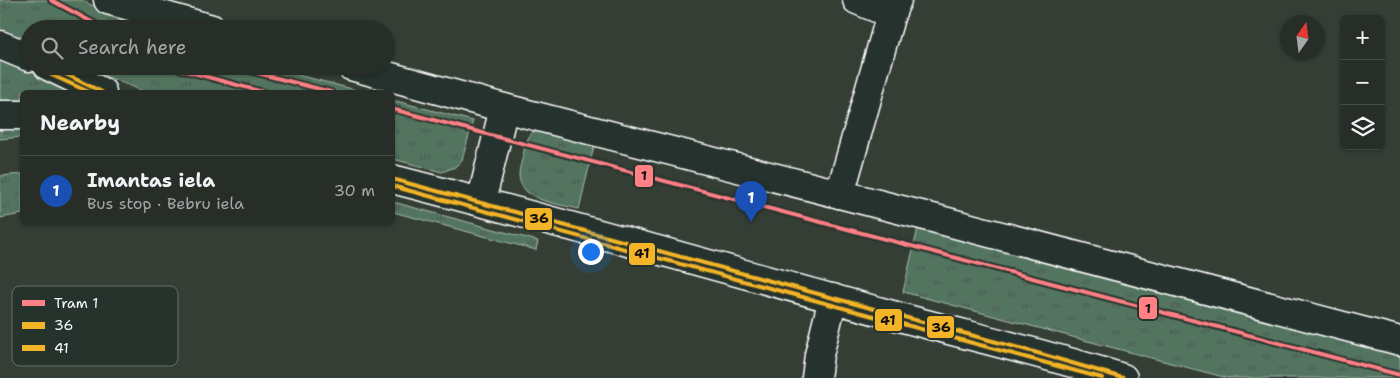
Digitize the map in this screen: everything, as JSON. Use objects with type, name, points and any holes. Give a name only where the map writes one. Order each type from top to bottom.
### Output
[{"type":"street","points":[[108,0],[180,20]]},
{"type":"street","points":[[840,194],[894,7],[857,0]]},
{"type":"street","points":[[0,45],[20,53]]},
{"type":"street","points":[[67,75],[98,90]]},
{"type":"street","points":[[384,75],[1400,341]]},
{"type":"street","points":[[481,202],[504,108]]},
{"type":"street","points":[[0,115],[20,114]]},
{"type":"street","points":[[395,180],[1067,360],[1123,378]]},
{"type":"street","points":[[816,378],[819,355],[833,298]]},
{"type":"green space","points":[[0,0],[81,0],[105,12],[133,20],[20,20],[20,41],[0,33]]},
{"type":"green space","points":[[0,59],[20,67],[20,75],[41,75],[79,90],[20,90],[20,100],[0,101]]},
{"type":"green space","points":[[103,75],[298,75],[356,90],[140,90]]},
{"type":"green space","points":[[395,101],[473,121],[462,160],[455,167],[442,172],[395,160]]},
{"type":"green space","points":[[20,127],[20,137],[0,139],[0,128]]},
{"type":"green space","points":[[538,129],[595,142],[579,209],[542,200],[526,191],[521,184],[519,172],[526,143],[531,134]]},
{"type":"green space","points":[[20,174],[20,214],[0,218],[0,176]]},
{"type":"green space","points":[[395,203],[538,241],[536,250],[395,213]]},
{"type":"green space","points":[[918,228],[1400,354],[1400,378],[1227,378],[903,292]]},
{"type":"tram line","name":"1","points":[[51,0],[88,20]]},
{"type":"tram line","name":"1","points":[[200,75],[256,90]]},
{"type":"tram line","name":"1","points":[[265,75],[323,90]]},
{"type":"tram line","name":"1","points":[[395,110],[1400,375]]},
{"type":"transit line","name":"41","points":[[52,75],[85,90]]},
{"type":"transit line","name":"36","points":[[67,75],[98,90]]},
{"type":"transit line","name":"36","points":[[395,180],[1034,352],[1123,378]]},
{"type":"transit line","name":"41","points":[[395,187],[1102,378]]},
{"type":"place","name":"Imantas iela","points":[[751,222]]}]
